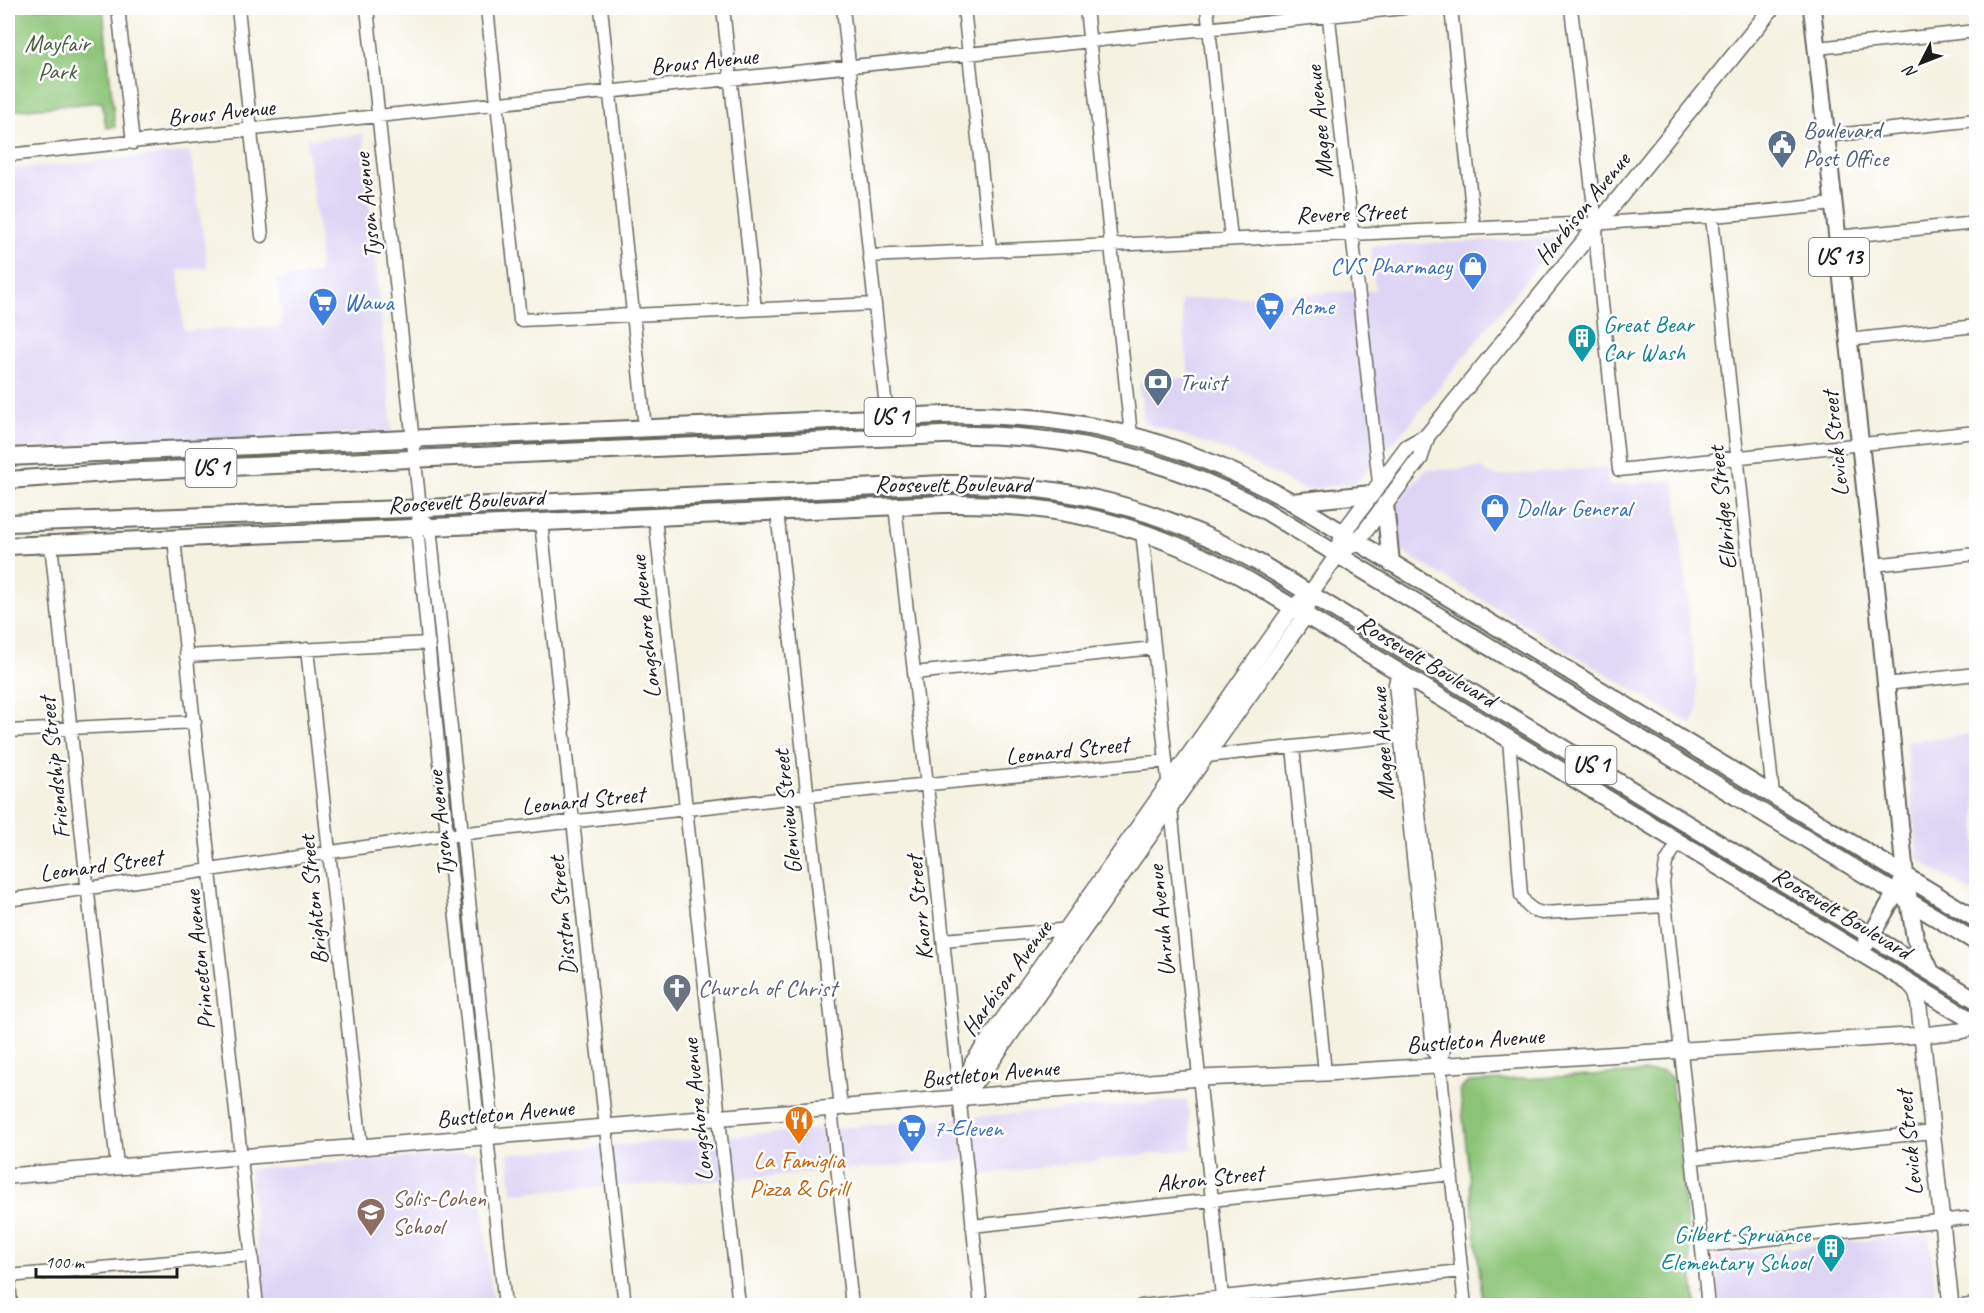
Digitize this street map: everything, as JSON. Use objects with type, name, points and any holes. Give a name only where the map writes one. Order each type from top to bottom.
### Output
[{"type":"highway","name":"Levick Street","points":[[1812,8],[1874,565],[1905,875],[1904,898],[1871,936],[1861,953]]},
{"type":"highway","name":"US 1","points":[[8,457],[967,414],[1020,416],[1072,422],[1131,435],[1212,462],[1292,502],[1977,919]]},
{"type":"highway","name":"Roosevelt Boulevard","points":[[8,480],[121,472],[942,435],[1019,436],[1093,446],[1183,472],[1257,506],[1977,942]]},
{"type":"highway","name":"Roosevelt Boulevard","points":[[8,523],[304,513],[944,484],[1015,485],[1083,495],[1133,507],[1231,548],[1310,594],[1977,1000]]},
{"type":"highway","points":[[1292,502],[1375,489]]},
{"type":"highway","name":"Roosevelt Boulevard","points":[[8,546],[967,503],[1014,505],[1080,514],[1142,531],[1178,544],[1211,560],[1509,738],[1977,1025]]},
{"type":"highway","points":[[1385,504],[1391,563]]},
{"type":"highway","points":[[174,539],[304,513]]},
{"type":"highway","points":[[1466,608],[1529,670]]},
{"type":"highway","points":[[1659,749],[1743,777]]},
{"type":"highway","points":[[1603,796],[1677,818]]},
{"type":"highway","points":[[1904,898],[1916,938],[1931,973]]},
{"type":"main road","name":"Harbison Avenue","points":[[1338,554],[1357,542],[1420,458],[1427,436],[1772,8]]},
{"type":"main road","name":"Harbison Avenue","points":[[960,1098],[984,1071],[1206,756],[1338,554],[1343,533],[1407,447],[1427,436]]},
{"type":"main road","name":"Harbison Avenue","points":[[960,1098],[973,1062],[1168,784],[1299,611]]},
{"type":"main road","name":"Levick Street","points":[[1906,980],[1917,994],[1950,1305]]},
{"type":"main road","name":"Bustleton Avenue","points":[[8,1176],[1199,1078],[1325,1073],[1922,1035],[1960,1031],[1977,1025]]},
{"type":"street","points":[[118,8],[132,143]]},
{"type":"street","points":[[238,8],[262,236]]},
{"type":"street","name":"Tyson Avenue","points":[[367,8],[439,675],[462,834],[491,1111],[487,1137],[505,1305]]},
{"type":"street","points":[[487,8],[520,320],[874,303]]},
{"type":"street","points":[[601,8],[645,428]]},
{"type":"street","points":[[723,8],[755,309]]},
{"type":"street","points":[[843,8],[886,417]]},
{"type":"street","points":[[964,8],[990,250]]},
{"type":"street","points":[[1086,8],[1131,435]]},
{"type":"street","points":[[1207,8],[1232,239]]},
{"type":"street","name":"Brous Avenue","points":[[8,155],[1089,41],[1329,12],[1404,8]]},
{"type":"street","points":[[1451,8],[1474,228]]},
{"type":"street","points":[[1571,8],[1596,225],[1619,470],[1977,432]]},
{"type":"street","name":"Magee Avenue","points":[[1329,12],[1375,489]]},
{"type":"street","points":[[1817,48],[1977,31]]},
{"type":"street","points":[[1826,135],[1977,120]]},
{"type":"street","name":"Revere Street","points":[[869,256],[1474,228],[1596,225],[1623,221],[1713,217],[1833,204]]},
{"type":"street","name":"Elbridge Street","points":[[1713,217],[1773,795]]},
{"type":"street","points":[[1837,237],[1977,223]]},
{"type":"street","points":[[1848,340],[1977,326]]},
{"type":"street","name":"Knorr Street","points":[[895,506],[944,940],[981,1305]]},
{"type":"street","name":"Glenview Street","points":[[777,511],[807,796],[852,1305]]},
{"type":"street","name":"Longshore Avenue","points":[[655,517],[739,1305]]},
{"type":"street","name":"Disston Street","points":[[541,522],[625,1305]]},
{"type":"street","name":"Tyson Avenue","points":[[423,527],[429,643],[439,675],[447,835],[477,1112],[487,1137]]},
{"type":"street","name":"Unruh Avenue","points":[[1142,531],[1223,1301]]},
{"type":"street","name":"Princeton Avenue","points":[[174,539],[257,1305]]},
{"type":"street","name":"Friendship Street","points":[[51,544],[117,1166]]},
{"type":"street","points":[[1874,565],[1977,554]]},
{"type":"street","points":[[186,656],[429,643]]},
{"type":"street","points":[[914,673],[1154,648]]},
{"type":"street","name":"Brighton Street","points":[[307,650],[361,1147]]},
{"type":"street","name":"Magee Avenue","points":[[1398,671],[1395,684],[1405,735],[1421,888],[1433,1049],[1440,1065],[1465,1305]]},
{"type":"street","points":[[1886,684],[1977,674]]},
{"type":"street","points":[[8,731],[195,722]]},
{"type":"street","points":[[1206,756],[1405,735]]},
{"type":"street","points":[[1509,738],[1521,895],[1526,905],[1542,914],[1665,906]]},
{"type":"street","points":[[1293,747],[1325,1073]]},
{"type":"street","name":"Leonard Street","points":[[8,900],[447,835],[807,796],[1166,761]]},
{"type":"street","points":[[1678,842],[1664,869],[1665,906],[1708,1305]]},
{"type":"street","points":[[944,940],[1084,928]]},
{"type":"street","points":[[1693,1158],[1932,1132]]},
{"type":"street","name":"Akron Street","points":[[972,1226],[1452,1174]]},
{"type":"street","points":[[1702,1246],[1977,1217]]},
{"type":"street","points":[[8,1276],[252,1256]]},
{"type":"street","points":[[8,1269],[12,1305]]},
{"type":"street","points":[[1141,1305],[1223,1301],[1461,1271]]},
{"type":"street","points":[[1963,1305],[1977,1304]]},
{"type":"shaded area","points":[[363,134],[392,432],[14,449],[14,439],[8,439],[8,170],[190,152],[208,268],[178,270],[184,330],[278,328],[282,321],[277,279],[319,274],[319,237],[306,140]]},
{"type":"shaded area","points":[[1553,238],[1554,245],[1408,426],[1355,483],[1304,490],[1237,455],[1144,422],[1139,383],[1189,377],[1181,300],[1375,290],[1371,246]]},
{"type":"shaded area","points":[[1607,467],[1609,485],[1675,480],[1699,708],[1692,725],[1401,551],[1398,503],[1425,470],[1480,468],[1494,476]]},
{"type":"shaded area","points":[[1976,734],[1976,895],[1918,860],[1906,741]]},
{"type":"shaded area","points":[[1187,1100],[1193,1149],[979,1175],[977,1159],[737,1179],[512,1193],[508,1154]]},
{"type":"shaded area","name":"Solis-Cohen School","points":[[477,1152],[493,1305],[264,1305],[249,1169]]},
{"type":"shaded area","points":[[1929,1234],[1937,1305],[1720,1305],[1715,1256]]},
{"type":"green space","name":"Mayfair Park","points":[[8,8],[103,8],[115,127],[106,128],[102,102],[8,111]]},
{"type":"green space","points":[[1663,1071],[1671,1077],[1696,1305],[1483,1305],[1460,1090],[1468,1082]]},
{"type":"place","name":"Boulevard Post Office","points":[[1782,170]]},
{"type":"place","name":"CVS Pharmacy","points":[[1473,292]]},
{"type":"place","name":"Wawa","points":[[323,328]]},
{"type":"place","name":"Acme","points":[[1270,332]]},
{"type":"place","name":"Great Bear Car Wash","points":[[1582,364]]},
{"type":"place","name":"Truist","points":[[1158,408]]},
{"type":"place","name":"Dollar General","points":[[1495,534]]},
{"type":"place","name":"Church of Christ","points":[[677,1014]]},
{"type":"place","name":"La Famiglia Pizza & Grill","points":[[799,1146]]},
{"type":"place","name":"7-Eleven","points":[[912,1154]]},
{"type":"place","name":"Solis-Cohen School","points":[[371,1238]]},
{"type":"place","name":"Gilbert Spruance Elementary School","points":[[1831,1274]]}]
